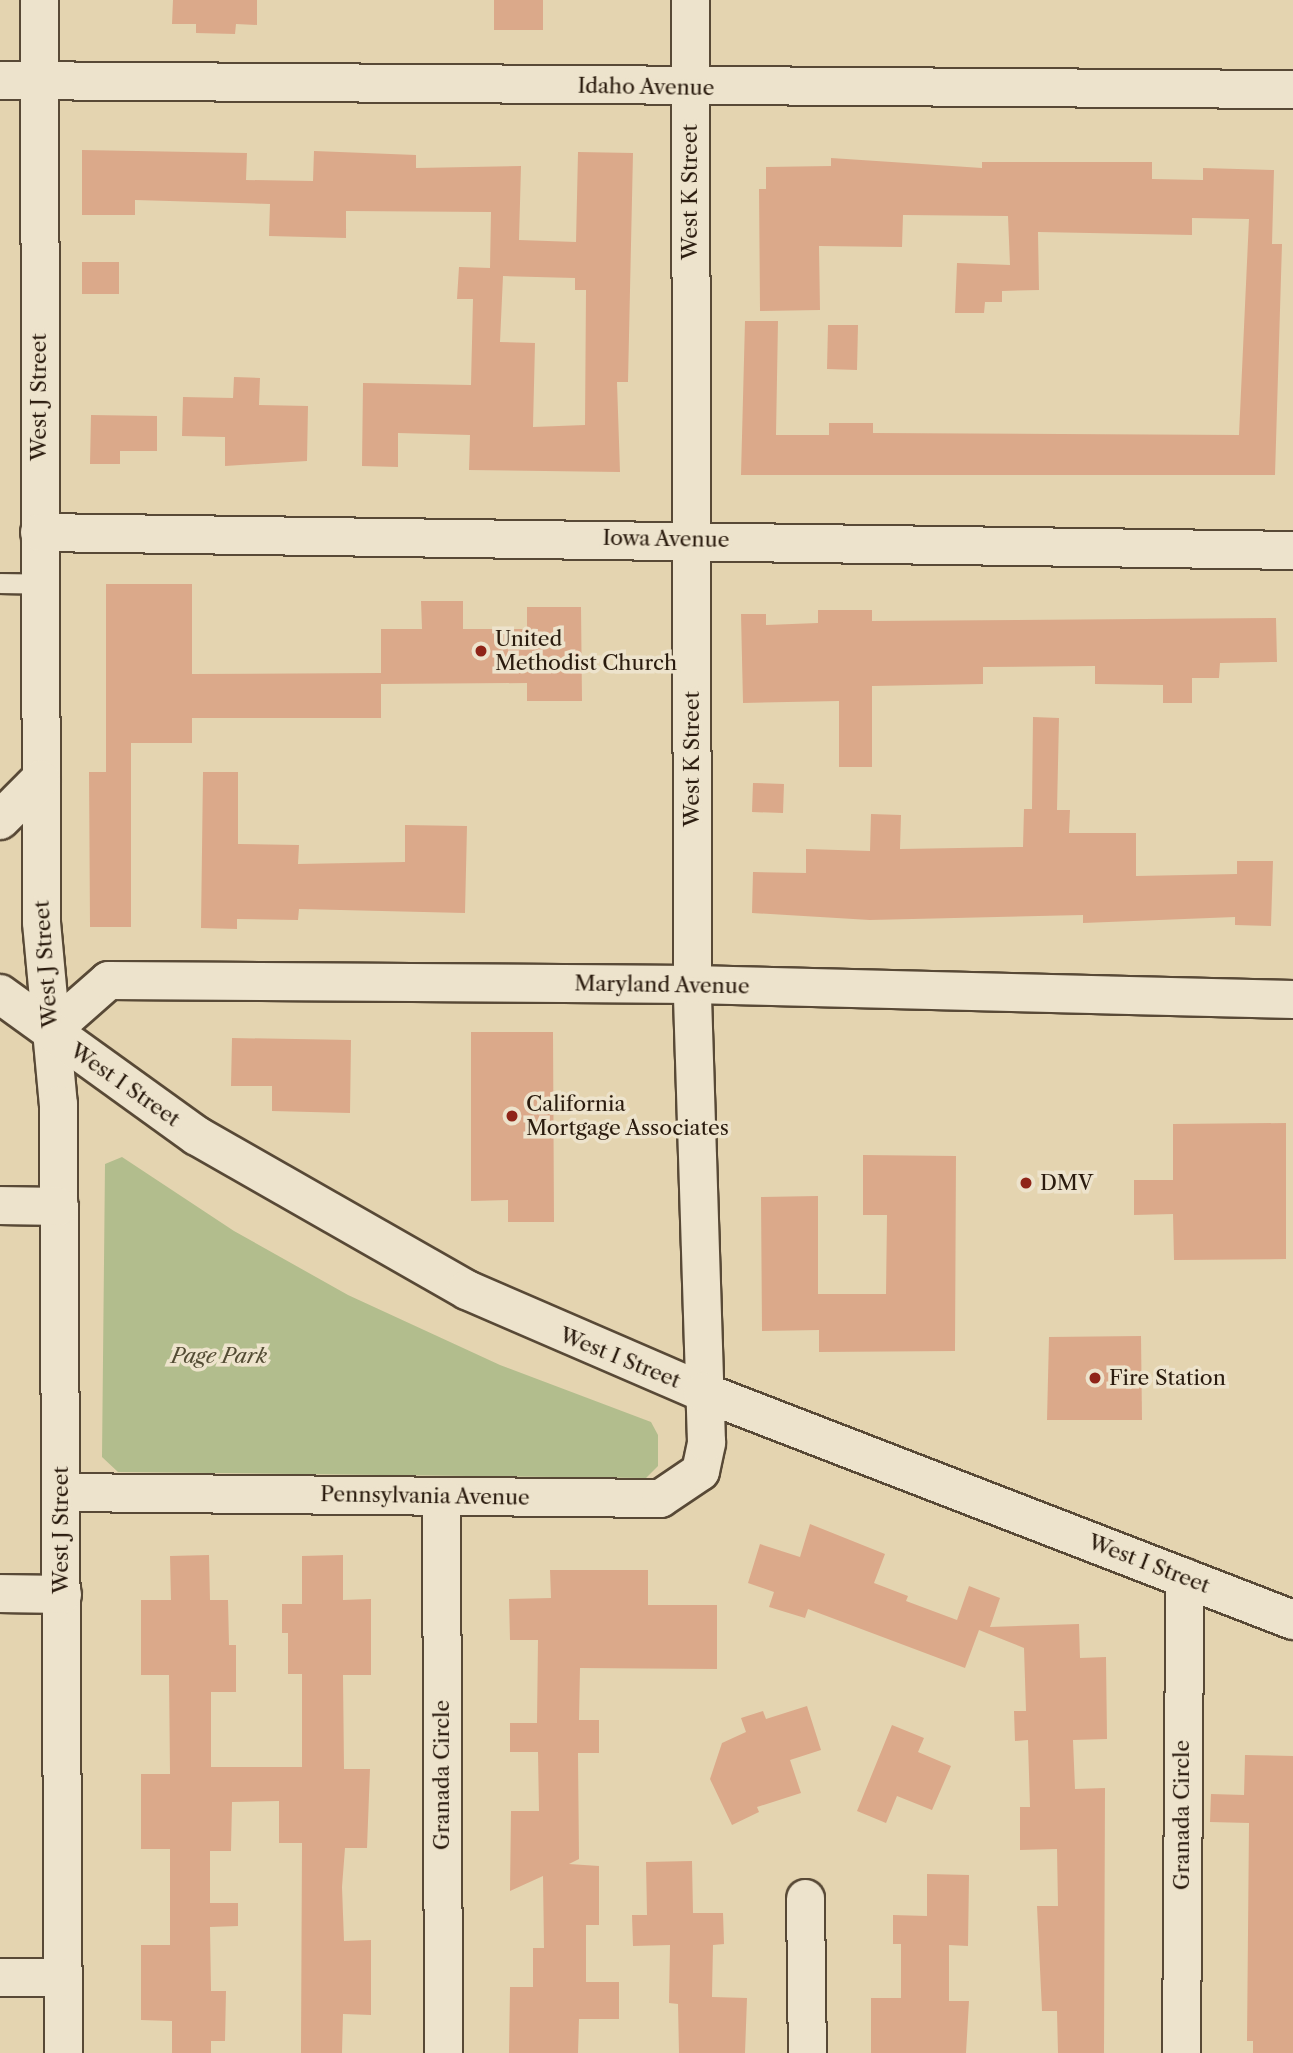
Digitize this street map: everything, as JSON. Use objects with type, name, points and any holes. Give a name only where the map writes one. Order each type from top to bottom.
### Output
[{"type":"street","name":"West J Street","points":[[39,0],[40,780],[59,1206],[63,2053]]},
{"type":"street","name":"West K Street","points":[[690,0],[692,985],[703,1392]]},
{"type":"street","name":"Idaho Avenue","points":[[0,80],[690,88],[1293,89]]},
{"type":"street","name":"Iowa Avenue","points":[[39,532],[691,539],[1293,550]]},
{"type":"street","points":[[0,820],[40,780]]},
{"type":"street","name":"Maryland Avenue","points":[[50,1031],[108,980],[692,985],[1293,999]]},
{"type":"street","name":"West I Street","points":[[0,994],[197,1136],[329,1216],[537,1322],[703,1392],[1293,1620]]},
{"type":"street","points":[[0,1205],[59,1206]]},
{"type":"street","name":"Pennsylvania Avenue","points":[[61,1492],[660,1499],[700,1471],[706,1441],[703,1392]]},
{"type":"street","name":"Granada Circle","points":[[440,1496],[443,2053]]},
{"type":"street","name":"Granada Circle","points":[[1181,2053],[1184,1577]]},
{"type":"street","points":[[0,1593],[62,1594]]},
{"type":"street","points":[[805,1898],[807,2053]]},
{"type":"street","points":[[0,1977],[62,1977]]},
{"type":"lane","points":[[0,583],[39,584]]},
{"type":"green space","name":"Page Park","points":[[122,1157],[234,1231],[348,1295],[500,1365],[651,1422],[658,1435],[658,1466],[646,1478],[118,1472],[102,1457],[105,1164]]},
{"type":"building","points":[[173,0],[257,0],[257,25],[236,24],[235,34],[196,33],[196,24],[172,24]]},
{"type":"building","points":[[494,0],[543,0],[543,30],[494,30]]},
{"type":"building","points":[[82,150],[247,153],[246,180],[313,181],[314,151],[416,155],[416,168],[521,166],[519,240],[576,242],[578,152],[633,153],[628,382],[617,382],[620,472],[469,470],[470,435],[398,433],[398,467],[362,466],[363,383],[471,385],[473,299],[457,299],[459,267],[490,268],[491,212],[346,211],[346,238],[269,236],[270,204],[135,200],[135,215],[82,215]],"holes":[[[503,276],[575,278],[575,290],[586,290],[585,425],[533,427],[535,343],[500,342]]]},
{"type":"building","points":[[831,158],[982,168],[982,162],[1152,162],[1152,179],[1203,180],[1203,168],[1274,170],[1272,244],[1282,244],[1275,475],[741,475],[745,321],[778,321],[776,435],[829,435],[829,423],[873,423],[873,433],[1239,435],[1249,219],[1192,218],[1192,235],[1038,232],[1039,290],[1002,291],[1002,302],[985,302],[984,313],[955,313],[957,263],[1010,265],[1008,216],[903,215],[902,247],[819,246],[820,310],[760,311],[759,189],[766,189],[766,167],[831,166]]},
{"type":"building","points":[[82,262],[119,262],[119,294],[82,294]]},
{"type":"building","points":[[828,325],[858,325],[857,370],[827,369]]},
{"type":"building","points":[[234,377],[260,378],[259,405],[308,406],[307,461],[225,466],[225,437],[182,436],[183,397],[233,398]]},
{"type":"building","points":[[91,415],[157,416],[157,451],[120,451],[120,464],[90,464]]},
{"type":"building","name":"United Methodist Church","points":[[106,584],[192,584],[192,674],[381,673],[381,629],[422,629],[421,601],[463,601],[463,629],[527,629],[527,607],[581,607],[582,701],[527,701],[527,683],[381,684],[381,718],[192,718],[192,743],[131,743],[131,927],[90,927],[89,772],[106,772]]},
{"type":"building","points":[[818,610],[872,610],[872,621],[1276,618],[1277,662],[1220,663],[1219,678],[1192,678],[1192,703],[1163,703],[1163,685],[1095,684],[1095,666],[983,667],[983,684],[872,686],[872,767],[839,767],[839,701],[743,703],[741,614],[766,614],[766,625],[818,623]]},
{"type":"building","points":[[1033,717],[1059,718],[1057,810],[1070,810],[1069,833],[1136,833],[1136,876],[1237,874],[1237,861],[1273,861],[1271,926],[1235,925],[1235,917],[1083,923],[1083,915],[870,920],[752,913],[753,872],[806,873],[806,849],[870,851],[871,814],[901,815],[900,849],[1023,847],[1024,809],[1032,809]]},
{"type":"building","points":[[203,772],[238,772],[238,844],[299,845],[298,864],[405,862],[405,825],[467,826],[465,913],[299,909],[298,920],[237,919],[237,929],[201,928]]},
{"type":"building","points":[[753,783],[784,784],[783,813],[752,812]]},
{"type":"building","name":"California Mortgage Associates","points":[[471,1032],[553,1032],[554,1222],[508,1222],[508,1200],[471,1201]]},
{"type":"building","points":[[232,1038],[351,1040],[350,1113],[272,1111],[272,1086],[231,1086]]},
{"type":"building","points":[[1286,1123],[1286,1259],[1174,1260],[1173,1214],[1134,1215],[1134,1180],[1173,1180],[1173,1124]]},
{"type":"building","points":[[863,1155],[956,1156],[955,1351],[819,1352],[819,1330],[762,1331],[761,1197],[818,1196],[818,1294],[886,1294],[887,1215],[863,1215]]},
{"type":"building","name":"Fire Station","points":[[1141,1336],[1142,1420],[1047,1420],[1049,1337]]},
{"type":"building","points":[[810,1524],[885,1554],[874,1583],[908,1596],[906,1601],[957,1620],[969,1586],[1000,1598],[990,1627],[1079,1624],[1080,1658],[1106,1657],[1107,1739],[1073,1740],[1075,1789],[1105,1788],[1104,2053],[1058,2053],[1057,2011],[1042,2011],[1037,1906],[1058,1906],[1057,1849],[1020,1850],[1020,1807],[1030,1807],[1028,1740],[1015,1741],[1014,1711],[1026,1711],[1024,1648],[979,1630],[965,1668],[808,1609],[805,1618],[769,1607],[774,1592],[748,1583],[760,1544],[800,1557]]},
{"type":"building","points":[[209,1555],[210,1600],[228,1600],[229,1645],[236,1645],[236,1692],[211,1692],[211,1767],[302,1767],[302,1674],[288,1674],[288,1633],[282,1633],[282,1604],[302,1604],[302,1556],[343,1555],[343,1600],[371,1599],[371,1675],[343,1675],[344,1769],[370,1769],[367,1848],[345,1848],[342,1887],[344,1941],[371,1940],[371,2015],[343,2014],[342,2053],[301,2053],[302,1843],[279,1843],[279,1801],[232,1802],[231,1851],[210,1851],[210,1903],[238,1903],[238,1926],[210,1927],[211,1991],[226,1991],[225,2041],[211,2041],[211,2053],[172,2053],[172,2021],[141,2020],[141,1945],[170,1945],[170,1849],[141,1849],[141,1774],[170,1774],[169,1675],[141,1675],[141,1600],[171,1600],[170,1556]]},
{"type":"building","points":[[550,1570],[648,1570],[648,1605],[717,1605],[717,1669],[580,1668],[579,1720],[599,1720],[599,1753],[578,1753],[579,1859],[569,1864],[599,1866],[599,1925],[586,1925],[586,1982],[619,1982],[619,2019],[579,2019],[578,2053],[509,2053],[510,1987],[533,1987],[533,1948],[544,1948],[543,1876],[510,1891],[511,1811],[539,1811],[538,1752],[510,1752],[510,1723],[537,1723],[538,1640],[510,1640],[509,1599],[551,1598]]},
{"type":"building","points":[[807,1706],[821,1750],[790,1760],[801,1793],[757,1807],[759,1812],[732,1825],[710,1779],[722,1743],[746,1732],[741,1718],[763,1711],[766,1719]]},
{"type":"building","points":[[892,1725],[924,1738],[918,1752],[951,1766],[932,1810],[897,1796],[886,1823],[857,1811]]},
{"type":"building","points":[[1245,1755],[1293,1756],[1293,2053],[1253,2053],[1253,2041],[1247,2041],[1249,1823],[1210,1822],[1211,1794],[1244,1795]]},
{"type":"building","points":[[692,1861],[693,1913],[723,1913],[724,1944],[713,1945],[712,1997],[747,1998],[745,2053],[679,2053],[678,2004],[669,2003],[670,1945],[633,1946],[632,1915],[647,1915],[646,1862]]},
{"type":"building","points":[[927,1874],[969,1875],[968,1946],[949,1945],[949,2001],[969,2001],[966,2053],[871,2053],[871,1998],[901,1998],[901,1944],[893,1944],[893,1915],[927,1916]]},
{"type":"place","name":"United Methodist Church","points":[[481,651]]},
{"type":"place","name":"California Mortgage Associates","points":[[512,1116]]},
{"type":"place","name":"DMV","points":[[1026,1183]]},
{"type":"place","name":"Fire Station","points":[[1095,1378]]}]
